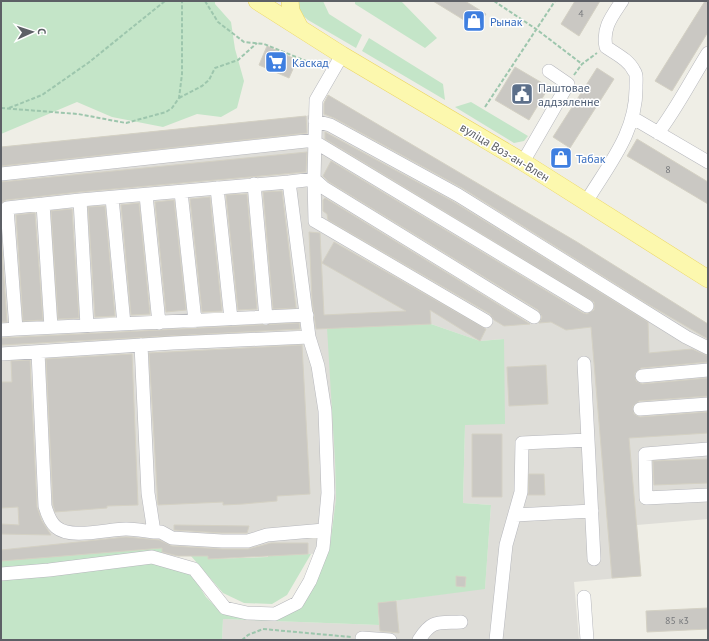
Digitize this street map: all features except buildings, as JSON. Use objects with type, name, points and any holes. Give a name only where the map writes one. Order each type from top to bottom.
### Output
[{"type":"main road","name":"вуліца Воз-ан-Влен","points":[[257,1],[342,54],[523,162],[708,279]]},
{"type":"main road","points":[[290,1],[291,11],[300,28]]},
{"type":"lane","points":[[586,202],[624,142],[633,118],[636,92],[635,72],[626,61],[606,47],[604,38],[606,27],[622,1]]},
{"type":"lane","points":[[658,133],[673,113],[708,53]]},
{"type":"lane","points":[[342,54],[316,100],[314,179],[315,221],[486,321]]},
{"type":"lane","points":[[523,162],[568,84],[549,71]]},
{"type":"lane","points":[[633,118],[708,162]]},
{"type":"lane","points":[[316,121],[330,125],[458,194],[686,337],[708,348]]},
{"type":"lane","points":[[1,174],[315,141],[587,306]]},
{"type":"lane","points":[[16,329],[7,208],[314,179],[331,192],[534,317]]},
{"type":"lane","points":[[1,574],[49,570],[152,557],[194,569],[225,608],[247,613],[275,614],[297,603],[310,581],[323,548],[328,493],[325,411],[318,366],[309,337],[289,182]]},
{"type":"lane","points":[[254,184],[266,318]]},
{"type":"lane","points":[[218,188],[231,320]]},
{"type":"lane","points":[[181,192],[195,321]]},
{"type":"lane","points":[[146,195],[159,323]]},
{"type":"lane","points":[[112,198],[124,324]]},
{"type":"lane","points":[[80,200],[87,326]]},
{"type":"lane","points":[[43,204],[51,327]]},
{"type":"lane","points":[[1,330],[231,320],[307,315]]},
{"type":"lane","points":[[1,354],[140,345],[309,337]]},
{"type":"lane","points":[[140,345],[148,493],[154,532]]},
{"type":"lane","points":[[38,352],[45,506],[48,516],[56,528],[69,533],[89,533],[126,529],[161,532],[172,538],[222,541],[248,540],[268,535],[324,530]]},
{"type":"lane","points":[[584,363],[594,559]]},
{"type":"lane","points":[[642,376],[708,370]]},
{"type":"lane","points":[[640,409],[708,404]]},
{"type":"lane","points":[[496,640],[506,545],[520,492],[522,443],[588,440]]},
{"type":"lane","points":[[708,449],[645,454],[646,498],[708,495]]},
{"type":"lane","points":[[515,515],[592,511]]},
{"type":"lane","points":[[584,597],[587,640]]},
{"type":"lane","points":[[419,640],[427,627],[437,623],[461,622]]},
{"type":"lane","points":[[362,638],[390,640]]},
{"type":"path","points":[[8,108],[42,95],[88,63],[165,1]]},
{"type":"path","points":[[179,98],[182,74],[182,1]]},
{"type":"path","points":[[205,1],[218,22],[244,42],[264,44],[332,72]]},
{"type":"path","points":[[494,1],[536,29],[582,64]]},
{"type":"path","points":[[485,107],[555,1]]},
{"type":"path","points":[[1,108],[78,114],[126,123],[166,112],[172,108],[179,98],[210,80],[216,68],[238,60],[257,43]]},
{"type":"path","points":[[568,84],[582,64],[606,47]]},
{"type":"path","points":[[242,640],[248,635],[263,629],[293,630],[362,638]]},
{"type":"shaded area","points":[[328,95],[708,324],[708,519],[637,525],[641,576],[574,582],[579,640],[222,640],[223,619],[379,625],[378,603],[485,588],[491,505],[463,503],[465,424],[504,339],[480,341],[431,324],[334,427],[336,499],[328,553],[208,559],[208,556],[162,556],[162,548],[1,561],[1,147],[306,116],[319,112]]},
{"type":"green space","points":[[1,1],[215,1],[215,4],[231,22],[235,49],[244,81],[237,108],[221,117],[197,114],[163,127],[112,117],[77,102],[1,134]]},
{"type":"green space","points":[[295,1],[323,1],[329,14],[362,35],[356,48],[308,20],[300,13]]},
{"type":"green space","points":[[355,1],[401,1],[437,38],[425,48],[355,4]]},
{"type":"green space","points":[[369,38],[443,84],[445,100],[362,51]]},
{"type":"green space","points":[[471,102],[528,136],[524,141],[514,143],[455,107]]},
{"type":"green space","points":[[431,324],[480,341],[504,339],[505,424],[465,425],[463,503],[491,505],[485,589],[378,603],[379,625],[223,619],[222,640],[1,640],[1,561],[143,549],[162,548],[162,556],[192,575],[206,597],[222,613],[279,618],[328,553],[330,545],[336,499],[327,328]]},
{"type":"green space","points":[[311,554],[287,595],[272,604],[244,603],[223,593],[191,556],[208,556],[208,559]]},
{"type":"place","name":"Рынак","points":[[474,21]]},
{"type":"place","name":"Каскад","points":[[276,62]]},
{"type":"place","name":"Паштовае аддзяленне","points":[[522,94]]},
{"type":"place","name":"Табак","points":[[561,158]]}]
